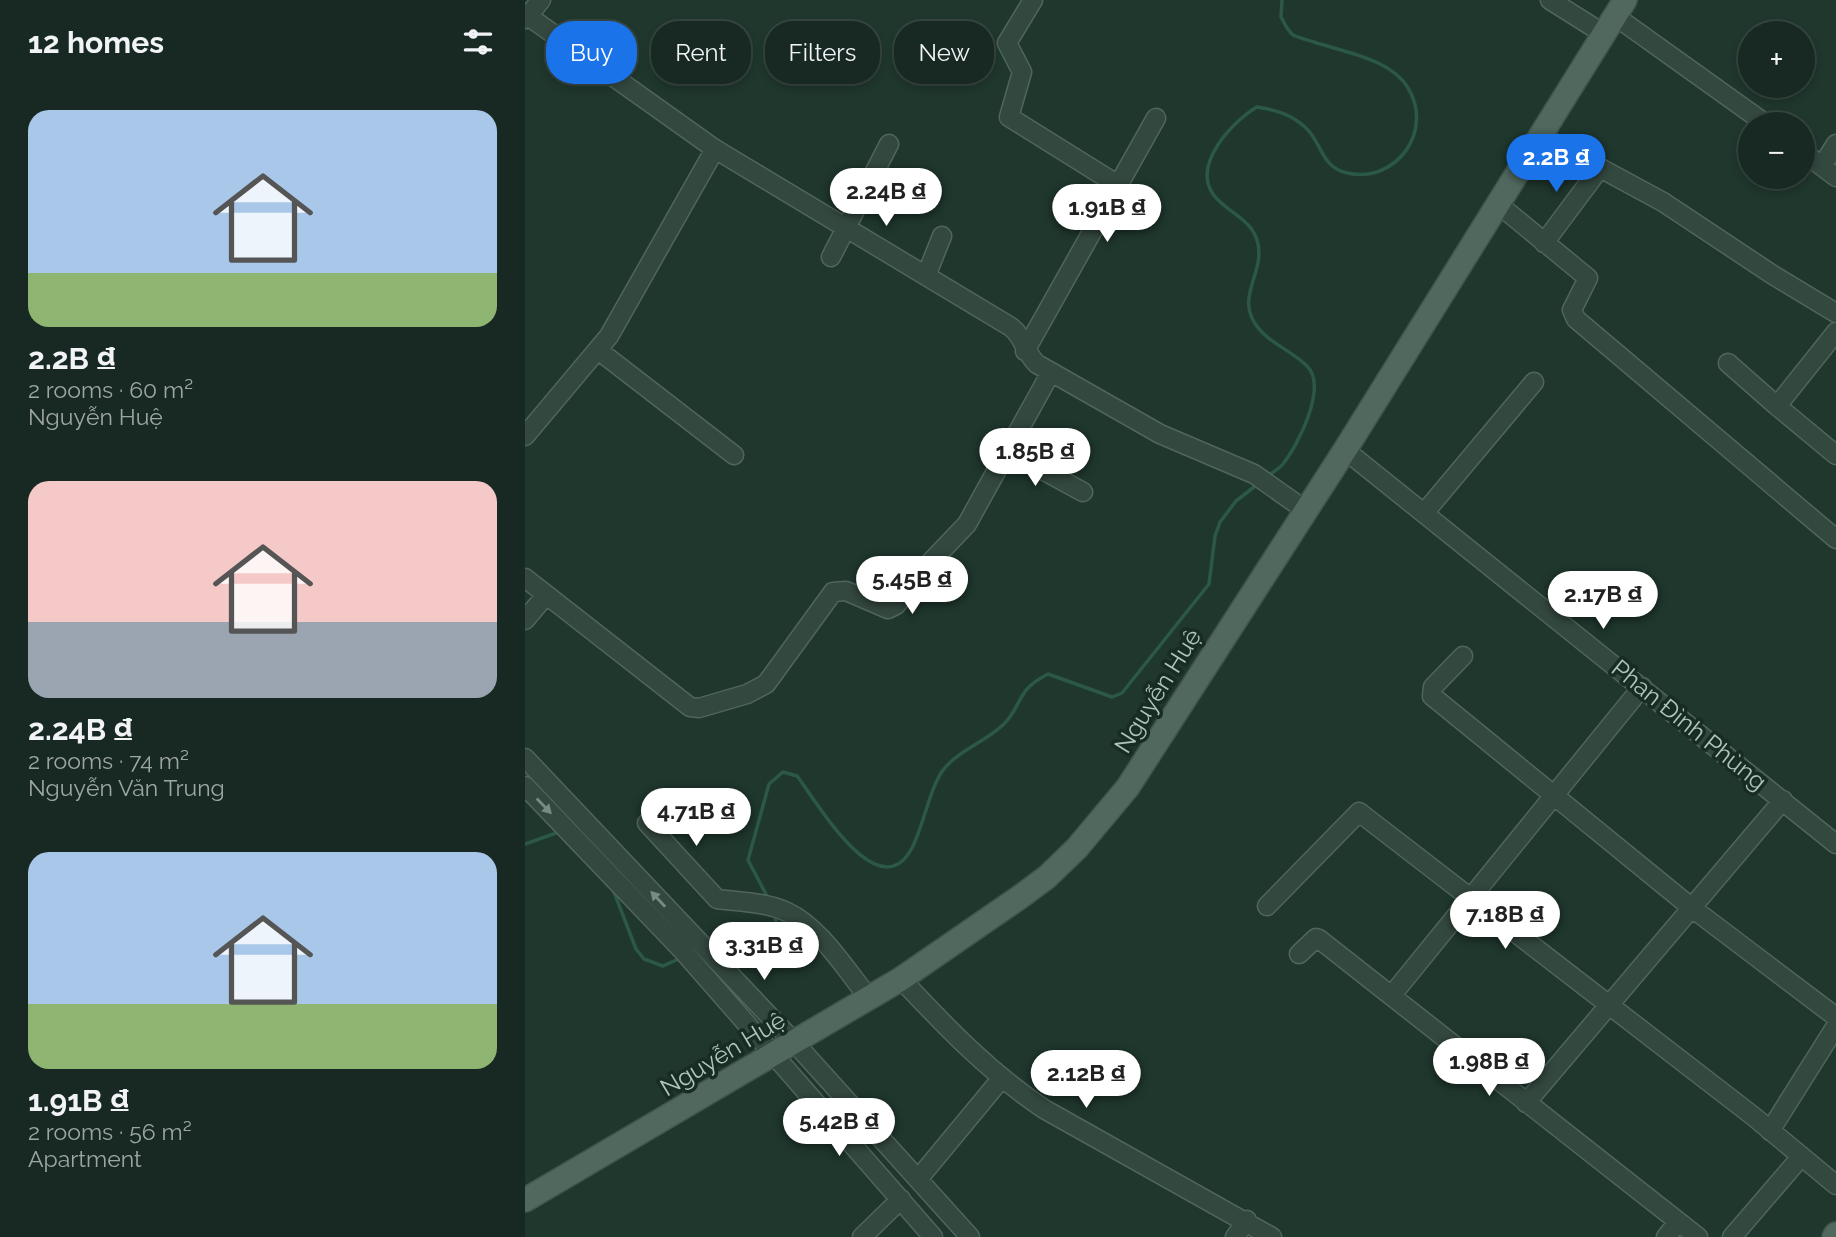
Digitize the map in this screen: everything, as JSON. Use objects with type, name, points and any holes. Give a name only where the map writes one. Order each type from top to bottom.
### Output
[{"type":"main road","name":"Nguyễn Huệ","points":[[526,1198],[901,979],[1047,877],[1110,810],[1345,450],[1615,17]]},
{"type":"street","points":[[541,0],[526,18],[716,149],[1016,330],[1025,351],[1051,372],[1160,435],[1254,474],[1305,510]]},
{"type":"street","points":[[1033,0],[1007,43],[1022,72],[1009,117],[1118,185]]},
{"type":"street","points":[[1550,0],[1615,17],[1749,112]]},
{"type":"street","points":[[1025,351],[1156,118]]},
{"type":"street","points":[[1541,136],[1663,202],[1836,313]]},
{"type":"street","points":[[831,257],[889,144]]},
{"type":"street","points":[[1829,171],[1836,144]]},
{"type":"street","points":[[525,436],[598,350],[635,293],[716,149]]},
{"type":"street","points":[[1544,243],[1600,167]]},
{"type":"street","points":[[1498,205],[1588,278],[1572,310],[1576,319],[1836,539]]},
{"type":"street","points":[[926,276],[942,236]]},
{"type":"street","points":[[1777,406],[1836,332]]},
{"type":"street","points":[[598,350],[734,455]]},
{"type":"street","points":[[1728,363],[1836,455]]},
{"type":"street","points":[[525,578],[689,707],[699,708],[747,694],[766,684],[837,590],[892,609],[967,524],[1051,372]]},
{"type":"street","points":[[1425,512],[1534,382]]},
{"type":"street","points":[[1006,450],[1083,492]]},
{"type":"street","name":"Phan Đình Phùng","points":[[1345,450],[1836,844]]},
{"type":"street","points":[[525,620],[546,595]]},
{"type":"street","points":[[1462,656],[1433,687],[1432,696],[1692,908],[1836,1017]]},
{"type":"street","points":[[1392,995],[1472,900],[1642,687]]},
{"type":"street","points":[[525,758],[784,1048],[933,1237]]},
{"type":"street","points":[[525,786],[688,956],[919,1178],[970,1237]]},
{"type":"street","points":[[1526,1103],[1606,1005],[1783,800]]},
{"type":"street","points":[[1268,906],[1359,812],[1753,1116],[1800,1158],[1836,1185]]},
{"type":"street","points":[[647,823],[717,899],[769,906],[789,912],[832,953],[869,998]]},
{"type":"street","points":[[1299,954],[1316,938],[1319,939],[1698,1237]]},
{"type":"street","points":[[901,979],[978,1060],[1044,1109],[1247,1220],[1272,1237]]},
{"type":"street","points":[[1770,1131],[1836,1026]]},
{"type":"street","points":[[919,1178],[1001,1079]]},
{"type":"street","points":[[1732,1237],[1800,1158]]},
{"type":"street","points":[[862,1237],[901,1199]]},
{"type":"street","points":[[1235,1237],[1247,1220]]},
{"type":"street","points":[[1666,1237],[1678,1222]]},
{"type":"waterway","points":[[1266,477],[1283,464],[1303,430],[1313,401],[1313,375],[1307,366],[1272,341],[1254,322],[1249,302],[1258,264],[1258,244],[1251,228],[1213,194],[1208,182],[1211,157],[1218,144],[1237,122],[1257,107],[1283,113],[1295,119],[1306,128],[1327,160],[1338,170],[1365,174],[1381,170],[1395,162],[1406,150],[1416,121],[1415,104],[1400,78],[1379,63],[1293,35],[1281,17],[1282,0]]},
{"type":"waterway","points":[[768,898],[748,860],[769,784],[783,772],[797,776],[833,827],[866,859],[883,867],[898,864],[912,848],[935,785],[944,769],[957,756],[1004,724],[1025,692],[1037,680],[1048,674],[1112,697],[1122,693],[1209,584],[1215,536],[1220,522],[1236,501],[1258,484]]},
{"type":"waterway","points":[[525,844],[559,832]]},
{"type":"waterway","points":[[612,887],[636,949],[644,959],[663,966],[681,958]]},
{"type":"waterway","points":[[711,947],[747,944],[762,939],[776,923],[775,915]]}]
